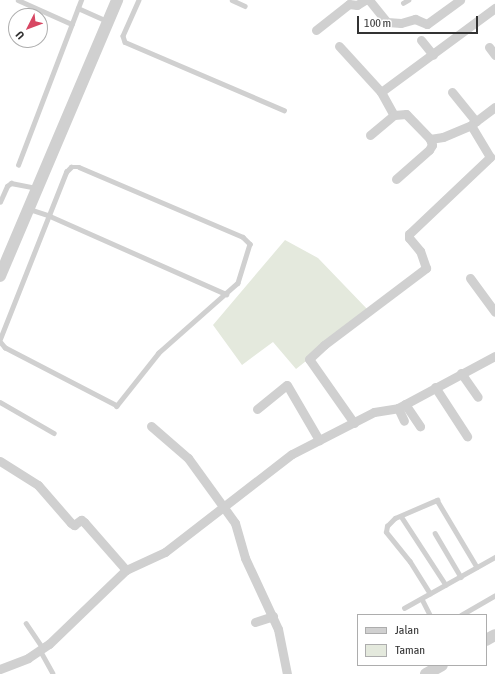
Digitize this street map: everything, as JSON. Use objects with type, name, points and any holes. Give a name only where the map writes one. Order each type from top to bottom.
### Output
[{"type":"street","points":[[0,276],[27,208],[117,0]]},
{"type":"street","points":[[316,30],[349,4],[356,5],[365,0]]},
{"type":"street","points":[[369,0],[387,22],[401,24],[415,19],[427,24],[460,0]]},
{"type":"street","points":[[381,92],[495,8]]},
{"type":"street","points":[[421,40],[433,55]]},
{"type":"street","points":[[339,46],[381,92],[394,115]]},
{"type":"street","points":[[489,47],[495,55]]},
{"type":"street","points":[[354,423],[309,359],[324,345],[424,271],[426,266],[422,255],[408,235],[490,156],[474,124],[452,92]]},
{"type":"street","points":[[430,139],[443,137],[474,124],[495,107]]},
{"type":"street","points":[[370,135],[394,115],[406,114],[430,139],[432,145],[429,150],[396,179]]},
{"type":"street","points":[[470,278],[495,312]]},
{"type":"street","points":[[0,668],[28,658],[42,649],[126,570],[165,552],[292,454],[374,412],[402,406],[495,356]]},
{"type":"street","points":[[461,373],[478,397]]},
{"type":"street","points":[[257,409],[287,386],[319,440]]},
{"type":"street","points":[[435,387],[467,436]]},
{"type":"street","points":[[402,406],[404,421]]},
{"type":"street","points":[[402,406],[420,426]]},
{"type":"street","points":[[151,426],[188,458],[235,523],[247,563],[273,616],[287,674]]},
{"type":"street","points":[[0,461],[38,484],[71,523],[74,525],[81,520],[84,522],[126,570]]},
{"type":"street","points":[[255,622],[273,616]]},
{"type":"street","points":[[426,674],[440,666]]},
{"type":"lane","points":[[18,0],[72,24]]},
{"type":"lane","points":[[18,165],[81,0]]},
{"type":"lane","points":[[139,0],[123,36],[125,42],[284,110]]},
{"type":"lane","points":[[232,0],[245,6]]},
{"type":"lane","points":[[403,3],[408,0]]},
{"type":"lane","points":[[78,8],[108,22]]},
{"type":"lane","points":[[74,166],[243,237],[250,244],[250,251],[238,283],[226,294],[159,353],[117,406],[5,348],[0,340],[66,172],[74,166]]},
{"type":"lane","points":[[0,202],[6,186],[11,182],[36,188]]},
{"type":"lane","points":[[27,208],[50,216],[226,294]]},
{"type":"lane","points":[[0,402],[54,433]]},
{"type":"lane","points":[[430,594],[410,562],[386,532],[390,522],[437,500],[477,567]]},
{"type":"lane","points":[[401,516],[446,585]]},
{"type":"lane","points":[[436,534],[461,577]]},
{"type":"lane","points":[[404,608],[495,557]]},
{"type":"lane","points":[[463,614],[495,595]]},
{"type":"lane","points":[[422,599],[430,614]]},
{"type":"lane","points":[[26,623],[42,649],[53,673]]},
{"type":"green space","points":[[285,240],[318,258],[369,311],[296,369],[273,342],[242,365],[213,325]]}]
